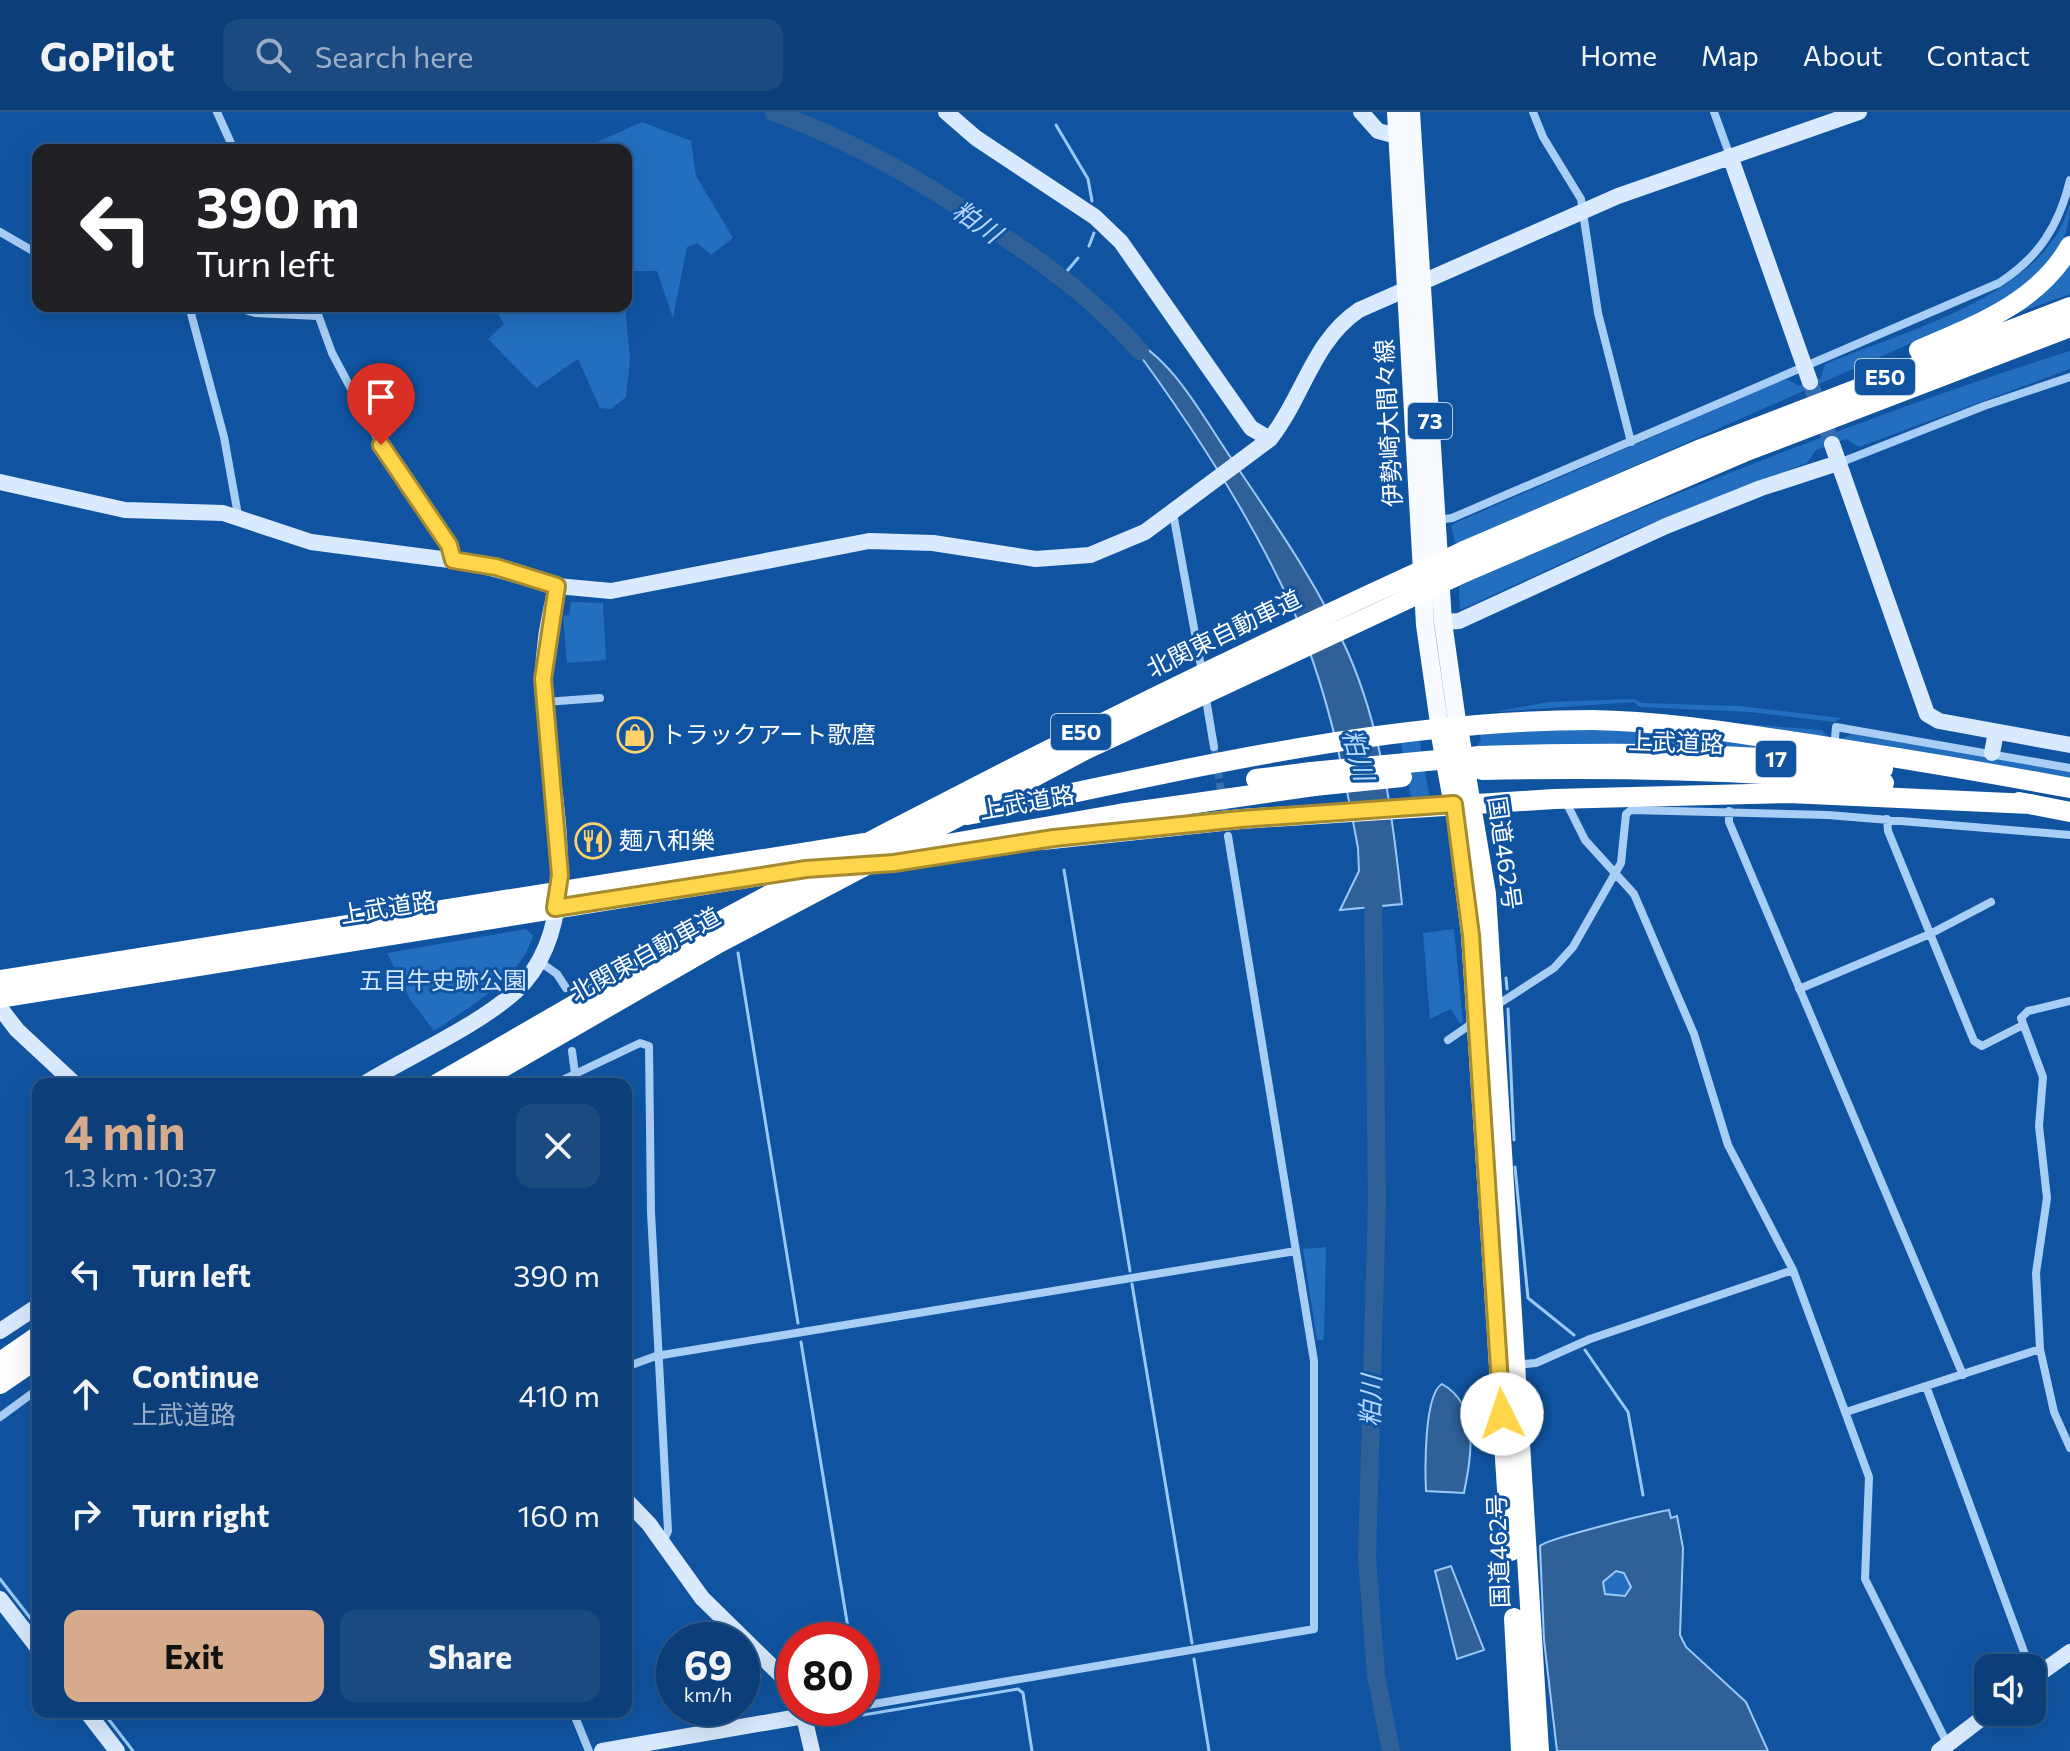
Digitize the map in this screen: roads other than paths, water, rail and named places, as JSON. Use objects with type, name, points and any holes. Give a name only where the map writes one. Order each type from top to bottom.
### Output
[{"type":"highway","points":[[1701,449],[1992,316],[2042,282],[2070,246]]},
{"type":"highway","name":"北関東自動車道","points":[[448,1078],[710,937],[1047,748],[1464,562],[1701,449],[2070,307]]},
{"type":"highway","name":"北関東自動車道","points":[[1464,562],[2070,327]]},
{"type":"highway","points":[[1843,413],[1918,393],[2070,342]]},
{"type":"highway","points":[[883,840],[933,822],[1227,759],[1449,729],[1571,721],[1672,725],[2009,777],[2066,793]]},
{"type":"highway","name":"国道462号","points":[[1449,729],[1463,804],[1467,898],[1485,1014],[1508,1365],[1539,1751]]},
{"type":"highway","name":"上武道路","points":[[0,998],[1140,796],[1481,763],[1623,753],[1735,756],[1961,778],[2066,793]]},
{"type":"highway","name":"上武道路","points":[[1481,763],[1795,774],[1894,784],[2070,812]]},
{"type":"highway","points":[[1961,778],[2009,777]]},
{"type":"highway","name":"上武道路","points":[[0,980],[556,900],[806,869],[1312,779]]},
{"type":"highway","points":[[806,869],[894,863],[1054,838],[1318,813],[1463,804],[1789,793],[2031,804]]},
{"type":"highway","name":"北関東自動車道","points":[[484,1078],[710,937]]},
{"type":"highway","points":[[0,1362],[32,1340]]},
{"type":"highway","points":[[0,1384],[32,1362]]},
{"type":"highway","name":"国道462号","points":[[1508,1365],[1521,1751]]},
{"type":"main road","name":"伊勢崎大間々線","points":[[1396,112],[1435,520],[1449,729]]},
{"type":"main road","name":"伊勢崎大間々線","points":[[1411,112],[1413,285],[1425,625],[1449,729]]},
{"type":"street","points":[[217,112],[231,144]]},
{"type":"street","points":[[946,112],[976,138],[1077,204],[1109,230],[1147,277],[1251,428],[1270,439]]},
{"type":"street","points":[[1361,112],[1378,131],[1397,136]]},
{"type":"street","points":[[1533,112],[1543,137],[1577,189],[1601,330],[1631,442]]},
{"type":"street","points":[[1714,112],[1808,375]]},
{"type":"street","points":[[0,482],[125,510],[238,515],[311,542],[496,567],[557,586],[599,591],[623,590],[840,546],[894,540],[1036,559],[1077,557],[1127,542],[1178,510],[1250,457],[1286,419],[1329,335],[1359,310],[1583,210],[1859,112]]},
{"type":"street","points":[[1435,520],[1452,518],[1631,442],[1808,375],[1964,300],[2015,272],[2030,260],[2056,224],[2070,180]]},
{"type":"street","points":[[0,232],[32,251]]},
{"type":"street","points":[[191,312],[224,437],[238,515]]},
{"type":"street","points":[[252,312],[317,316]]},
{"type":"street","points":[[316,312],[332,353],[381,445],[449,545],[453,560]]},
{"type":"street","points":[[1443,622],[1459,621],[1721,504],[2070,377]]},
{"type":"street","points":[[1832,444],[1927,714],[1939,721],[2070,745]]},
{"type":"street","points":[[1178,510],[1214,747]]},
{"type":"street","points":[[374,1078],[502,1002],[540,962],[552,936],[559,864],[544,702],[546,638],[557,586]]},
{"type":"street","points":[[544,702],[600,698]]},
{"type":"street","points":[[1835,738],[1836,727],[2070,768]]},
{"type":"street","points":[[1992,753],[1996,732]]},
{"type":"street","points":[[1564,799],[1585,840],[1634,894],[1694,1034],[1728,1145],[1793,1270],[1869,1477],[1865,1579],[1946,1749],[1974,1725]]},
{"type":"street","points":[[1828,815],[1829,803]]},
{"type":"street","points":[[1729,811],[1729,822],[1963,1375]]},
{"type":"street","points":[[1448,1040],[1541,978],[1567,955],[1616,872],[1622,857],[1623,822],[1628,812],[1729,811],[1828,815],[2070,835]]},
{"type":"street","points":[[1887,819],[1888,831],[1978,1046],[2021,1026]]},
{"type":"street","points":[[880,1703],[1314,1629],[1317,1386],[1228,836]]},
{"type":"street","points":[[1799,989],[1930,934],[1991,902]]},
{"type":"street","points":[[540,962],[557,974],[566,988]]},
{"type":"street","points":[[2070,1001],[2024,1013],[2021,1026],[2043,1077],[2039,1126],[2047,1198],[2036,1273],[2040,1349],[2054,1412],[2070,1448]]},
{"type":"street","points":[[0,1008],[17,1030],[69,1078]]},
{"type":"street","points":[[567,1078],[640,1043],[649,1046],[656,1356],[668,1531],[662,1543]]},
{"type":"street","points":[[572,1051],[575,1074]]},
{"type":"street","points":[[632,1365],[656,1356],[1296,1251]]},
{"type":"street","points":[[1508,1365],[1536,1363],[1590,1339],[1793,1270]]},
{"type":"street","points":[[0,1331],[32,1310]]},
{"type":"street","points":[[1846,1412],[2040,1349]]},
{"type":"street","points":[[1926,1386],[2025,1654]]},
{"type":"street","points":[[0,1417],[32,1393]]},
{"type":"street","points":[[632,1507],[702,1598],[776,1670]]},
{"type":"street","points":[[0,1599],[32,1640]]},
{"type":"street","points":[[2046,1666],[2070,1652]]},
{"type":"street","points":[[602,1751],[776,1717]]},
{"type":"street","points":[[92,1718],[117,1751]]},
{"type":"street","points":[[575,1718],[589,1751]]},
{"type":"street","points":[[806,1726],[812,1751]]},
{"type":"water","points":[[1125,335],[1157,357],[1195,402],[1293,551],[1337,628],[1361,685],[1378,746],[1390,809],[1402,904],[1340,910],[1359,871],[1358,848],[1332,724],[1302,632],[1273,568],[1235,499],[1171,399]]},
{"type":"water","points":[[1442,1384],[1463,1405],[1468,1419],[1470,1448],[1464,1493],[1426,1491],[1429,1416],[1436,1391]]},
{"type":"water","points":[[1669,1510],[1671,1518],[1677,1516],[1683,1548],[1680,1635],[1686,1647],[1746,1702],[1768,1751],[1557,1751],[1544,1640],[1540,1546],[1579,1532]],"holes":[[[1616,1571],[1624,1573],[1631,1587],[1625,1596],[1605,1594],[1603,1582]]]},
{"type":"water","points":[[1451,1566],[1484,1650],[1457,1659],[1435,1571]]},
{"type":"waterway","name":"粕川","points":[[774,112],[864,151],[972,215],[1074,288],[1140,351]]},
{"type":"waterway","points":[[1056,125],[1088,179],[1092,201]]},
{"type":"waterway","points":[[1089,246],[1094,233]]},
{"type":"waterway","points":[[1062,277],[1078,258]]},
{"type":"waterway","points":[[1064,870],[1130,1271]]},
{"type":"waterway","name":"粕川","points":[[1373,883],[1377,1202],[1367,1558],[1376,1675],[1391,1751]]},
{"type":"waterway","points":[[738,953],[798,1323]]},
{"type":"waterway","points":[[1506,978],[1507,989]]},
{"type":"waterway","points":[[1508,1009],[1514,1140]]},
{"type":"waterway","points":[[1515,1167],[1528,1298],[1574,1335]]},
{"type":"waterway","points":[[1132,1284],[1192,1643]]},
{"type":"waterway","points":[[801,1342],[847,1622]]},
{"type":"waterway","points":[[1585,1350],[1628,1412],[1643,1495]]},
{"type":"waterway","points":[[0,1579],[32,1620]]},
{"type":"waterway","points":[[1194,1659],[1209,1751]]},
{"type":"waterway","points":[[880,1712],[1018,1689],[1023,1693],[1032,1751]]},
{"type":"waterway","points":[[108,1718],[133,1751]]},
{"type":"tunnel","points":[[1810,382],[1832,444]]},
{"type":"tunnel","points":[[1214,747],[1226,822]]},
{"type":"place","name":"トラックアート歌麿","points":[[635,735]]},
{"type":"place","name":"麺八和樂","points":[[593,841]]},
{"type":"park label","name":"五目牛史跡公園","points":[[443,981]]}]
